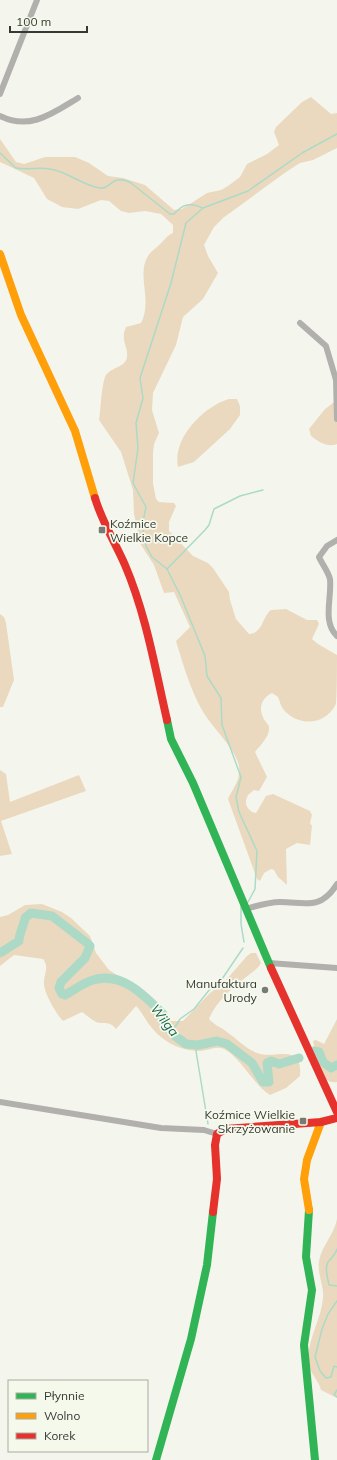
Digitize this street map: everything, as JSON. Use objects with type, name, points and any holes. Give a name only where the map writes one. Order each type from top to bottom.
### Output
[{"type":"street","points":[[0,94],[37,0]]},
{"type":"street","points":[[0,116],[18,121],[35,121],[78,98]]},
{"type":"street","points":[[0,254],[22,315],[75,431],[99,513],[128,571],[152,651],[171,740],[193,783],[269,962],[337,1112]]},
{"type":"street","points":[[300,323],[326,346],[336,380],[337,419]]},
{"type":"street","points":[[337,540],[327,546],[320,557],[329,577],[328,608],[332,632],[337,636]]},
{"type":"street","points":[[246,909],[280,902],[314,903],[322,899],[337,884]]},
{"type":"street","points":[[269,962],[337,968]]},
{"type":"street","points":[[0,1102],[161,1128],[204,1130],[218,1134]]},
{"type":"street","points":[[156,1460],[191,1339],[207,1265],[217,1179],[215,1145],[218,1134],[226,1129],[321,1122],[337,1118]]},
{"type":"street","points":[[315,1460],[304,1345],[312,1290],[306,1257],[309,1213],[304,1179],[307,1160],[321,1122]]},
{"type":"shaded area","points":[[311,97],[331,114],[337,113],[337,148],[313,160],[300,163],[223,218],[214,227],[204,245],[208,256],[218,273],[203,299],[183,317],[176,345],[153,393],[152,410],[159,433],[154,444],[153,453],[153,483],[156,499],[159,502],[174,503],[176,506],[169,522],[169,531],[193,556],[208,563],[213,568],[229,592],[236,619],[249,634],[254,633],[260,628],[271,610],[286,609],[307,620],[317,620],[319,624],[312,639],[337,655],[336,704],[325,717],[311,722],[296,719],[283,709],[278,697],[272,693],[266,697],[261,706],[262,713],[269,727],[269,731],[264,741],[255,752],[267,777],[259,791],[254,790],[248,795],[246,800],[247,807],[252,812],[256,813],[266,796],[273,794],[310,811],[312,815],[310,823],[312,826],[310,845],[297,843],[286,849],[287,885],[278,877],[274,870],[271,869],[264,873],[260,881],[257,879],[228,799],[239,776],[237,759],[228,744],[206,717],[190,685],[176,641],[190,627],[174,592],[164,593],[154,565],[141,545],[134,514],[133,490],[121,452],[99,420],[105,377],[110,371],[121,366],[126,361],[127,353],[124,332],[126,327],[141,323],[144,314],[145,263],[150,253],[173,233],[173,225],[161,214],[145,211],[129,213],[121,211],[109,201],[101,200],[78,209],[62,207],[47,199],[34,178],[0,162],[0,139],[16,162],[24,164],[45,157],[75,157],[89,163],[108,176],[123,178],[145,185],[174,210],[182,209],[207,193],[221,190],[228,186],[240,177],[247,164],[267,154],[279,145],[274,132],[276,127],[302,102]]},
{"type":"shaded area","points":[[229,399],[237,399],[240,406],[240,415],[230,429],[194,462],[178,467],[177,456],[180,445],[192,425],[210,408]]},
{"type":"shaded area","points":[[337,400],[337,444],[327,445],[311,436],[309,429],[325,409]]},
{"type":"shaded area","points":[[0,614],[4,617],[6,623],[14,680],[3,707],[0,707]]},
{"type":"shaded area","points":[[0,770],[6,774],[10,802],[79,775],[86,791],[1,821],[12,854],[0,856]]},
{"type":"shaded area","points":[[42,904],[62,912],[71,918],[90,936],[96,953],[109,970],[146,993],[159,1011],[172,1021],[183,1021],[209,994],[226,980],[247,956],[251,953],[256,953],[261,963],[256,970],[224,996],[215,1007],[209,1019],[245,1046],[257,1053],[264,1055],[292,1055],[297,1059],[300,1065],[300,1076],[286,1088],[270,1095],[258,1084],[236,1058],[224,1049],[214,1048],[204,1051],[197,1051],[183,1049],[176,1046],[164,1039],[153,1029],[136,1006],[116,1029],[109,1024],[99,1023],[92,1020],[82,1012],[63,1021],[51,1004],[46,993],[44,981],[46,965],[43,959],[14,955],[0,966],[0,917],[8,915],[25,905]]},
{"type":"shaded area","points":[[337,1019],[337,1082],[331,1082],[326,1079],[319,1068],[313,1041],[316,1040],[324,1044]]},
{"type":"shaded area","points":[[337,1219],[337,1398],[321,1390],[310,1369],[309,1351],[320,1315],[323,1297],[319,1261]]},
{"type":"waterway","points":[[142,526],[146,507],[133,483],[138,448],[136,423],[143,398],[140,378],[171,283],[186,223],[203,208],[248,191],[302,153],[337,134]]},
{"type":"waterway","points":[[0,153],[16,168],[46,168],[56,170],[94,187],[104,188],[112,182],[124,180],[131,183],[170,214],[174,214],[180,208],[187,205],[194,205],[203,208]]},
{"type":"waterway","points":[[167,569],[209,525],[214,509],[240,496],[263,490]]},
{"type":"waterway","points":[[143,530],[146,546],[152,557],[167,569],[181,597],[205,656],[207,676],[221,698],[222,725],[241,777],[236,797],[239,812],[257,851],[255,889],[248,902]]},
{"type":"waterway","points":[[241,906],[241,924],[244,942]]},
{"type":"waterway","name":"Wilga","points":[[0,953],[19,941],[25,918],[31,913],[52,916],[90,946],[85,958],[61,982],[59,988],[62,994],[65,995],[93,980],[104,978],[123,982],[141,993],[156,1007],[163,1014],[162,1020],[175,1036],[186,1044],[198,1045],[217,1041],[227,1044],[252,1063],[263,1082],[269,1082],[267,1063],[271,1061],[279,1064],[299,1058]]},
{"type":"waterway","points":[[172,1032],[180,1019],[194,1009],[210,989],[220,982],[243,948]]},
{"type":"waterway","points":[[195,1045],[208,1124]]},
{"type":"waterway","name":"Wilga","points":[[314,1051],[319,1052],[323,1062],[331,1068],[337,1065]]},
{"type":"waterway","points":[[337,1249],[328,1262],[326,1270],[329,1285],[337,1286]]},
{"type":"waterway","points":[[337,1301],[328,1314],[322,1329],[315,1357],[320,1371],[326,1378],[331,1377],[334,1366],[337,1367]]},
{"type":"waterway","points":[[337,1390],[334,1395],[337,1397]]},
{"type":"traffic: fast","points":[[167,720],[171,739],[193,783],[271,968]]},
{"type":"traffic: fast","points":[[309,1210],[306,1257],[312,1290],[304,1345],[315,1460]]},
{"type":"traffic: fast","points":[[156,1460],[191,1339],[207,1265],[213,1212]]},
{"type":"traffic: slow","points":[[0,254],[21,315],[75,431],[95,498]]},
{"type":"traffic: slow","points":[[309,1210],[304,1179],[307,1160],[321,1122]]},
{"type":"traffic: jam","points":[[95,498],[105,524],[125,565],[139,603],[167,720]]},
{"type":"traffic: jam","points":[[271,968],[337,1112]]},
{"type":"traffic: jam","points":[[213,1212],[217,1179],[215,1145],[217,1134],[225,1129],[321,1122],[337,1118]]},
{"type":"place","name":"Koźmice Wielkie Kopce","points":[[102,530]]},
{"type":"place","name":"Manufaktura Urody","points":[[265,990]]},
{"type":"place","name":"Koźmice Wielkie Skrzyżowanie","points":[[303,1121]]}]
